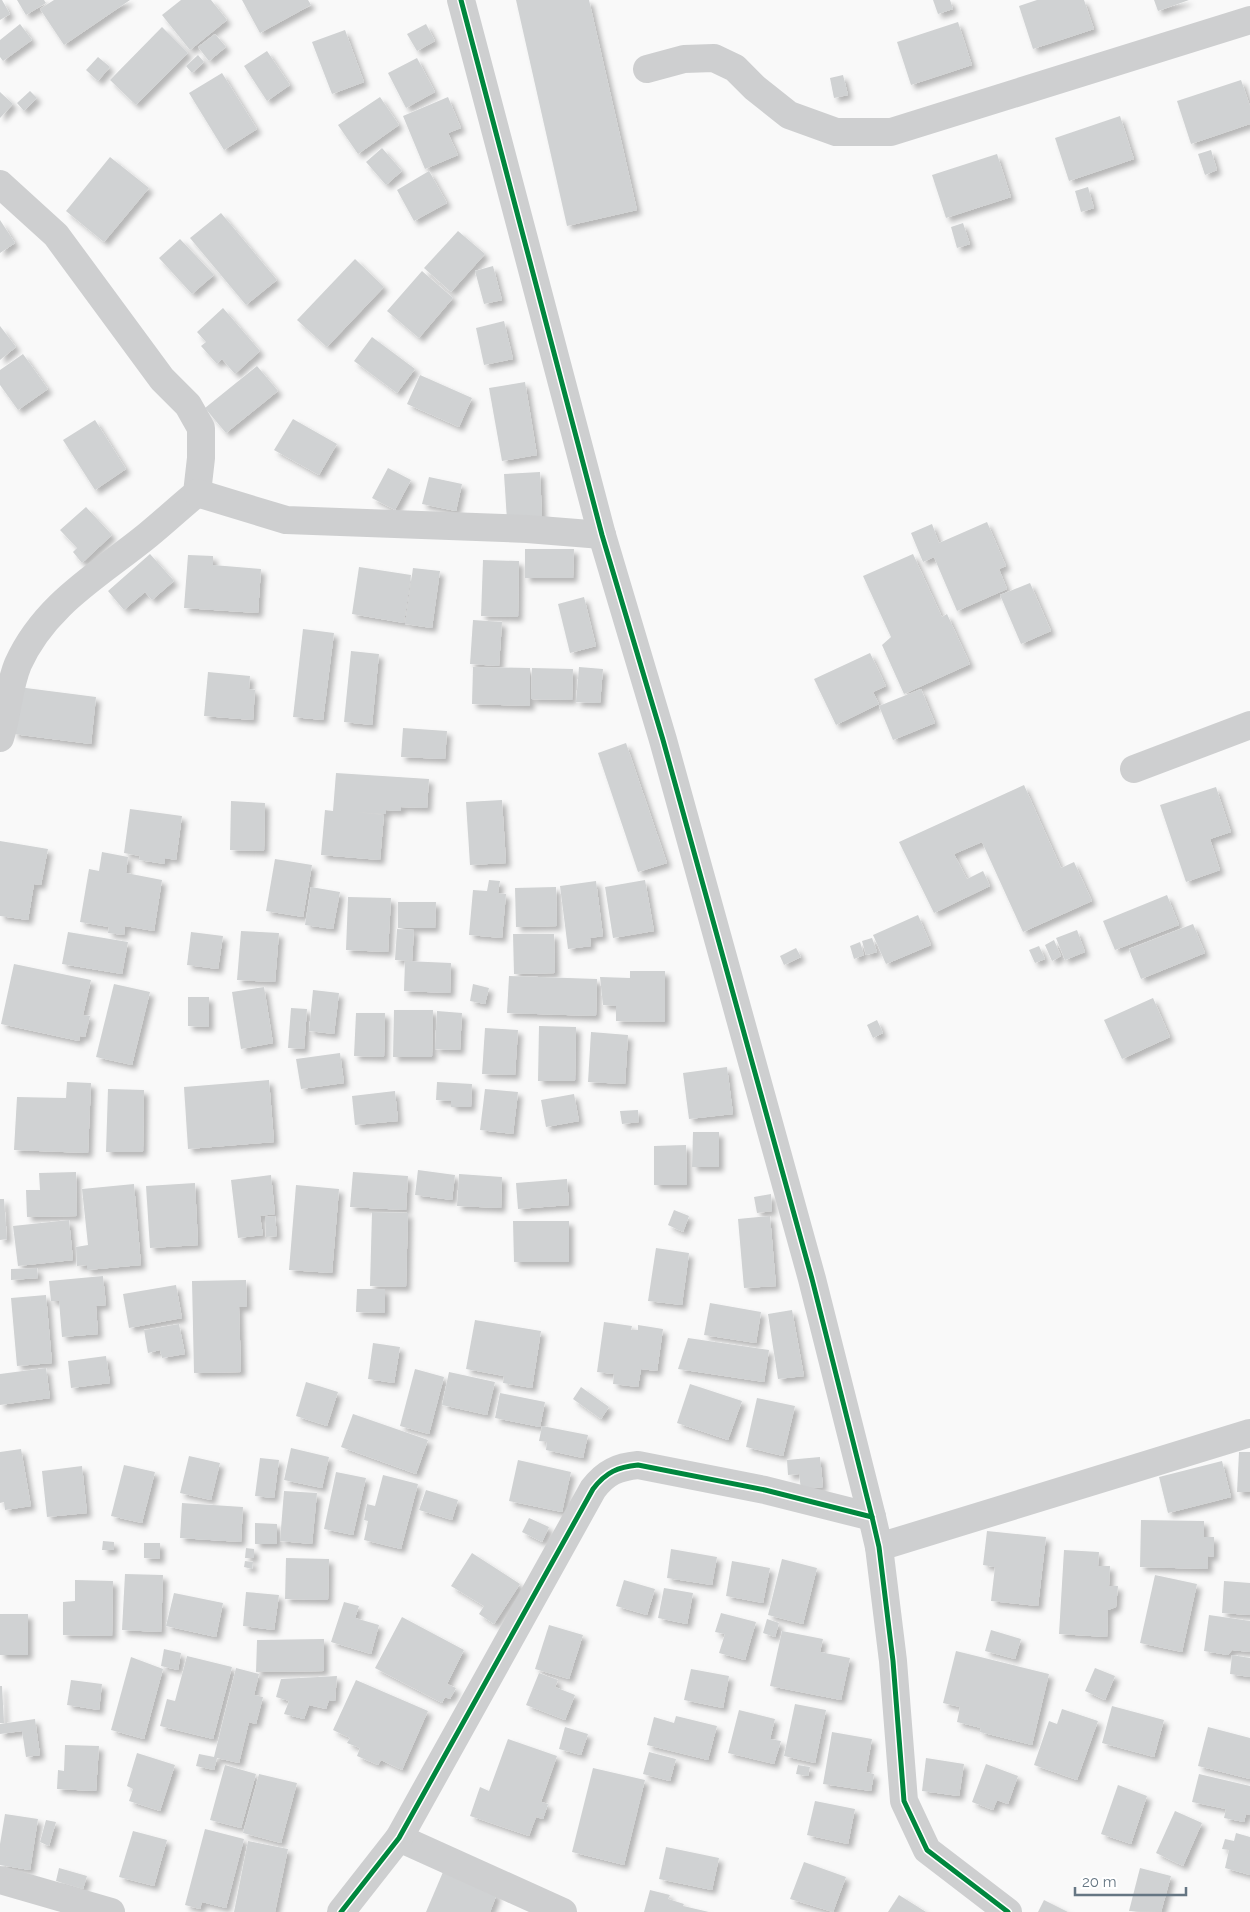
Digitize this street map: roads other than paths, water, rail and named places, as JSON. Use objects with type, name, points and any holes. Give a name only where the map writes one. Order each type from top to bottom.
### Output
[{"type":"street","points":[[461,0],[602,536],[663,740],[812,1279],[872,1517],[879,1547],[893,1661],[904,1800],[927,1850],[1008,1912]]},
{"type":"street","points":[[647,69],[684,59],[714,58],[736,68],[755,88],[789,115],[836,132],[891,132],[1250,20]]},
{"type":"street","points":[[0,184],[56,235],[162,379],[188,405],[201,428],[201,458],[197,492],[148,535],[81,585],[56,607],[37,631],[18,665],[8,698],[5,723],[0,738]]},
{"type":"street","points":[[197,492],[286,520],[526,529],[602,536]]},
{"type":"street","points":[[1134,769],[1250,725]]},
{"type":"street","points":[[879,1547],[1250,1432]]},
{"type":"street","points":[[341,1912],[400,1838],[593,1489],[603,1476],[619,1467],[638,1465],[765,1490],[872,1517]]},
{"type":"street","points":[[400,1838],[563,1912]]},
{"type":"street","points":[[0,1880],[110,1912]]}]
